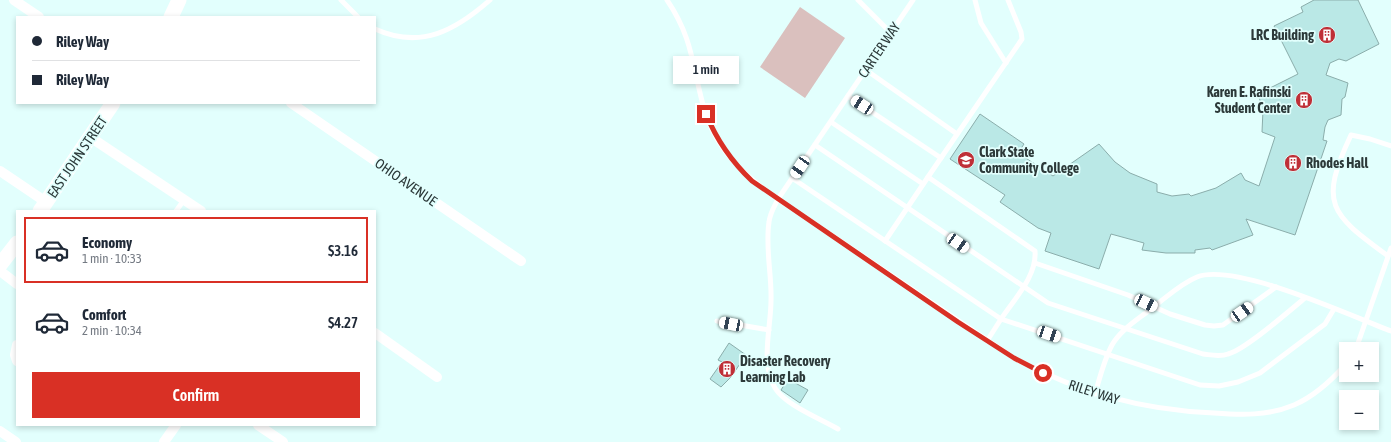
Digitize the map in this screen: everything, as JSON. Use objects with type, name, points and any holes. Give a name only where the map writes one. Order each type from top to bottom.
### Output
[{"type":"street","points":[[14,0],[38,16]]},
{"type":"street","points":[[171,16],[179,0]]},
{"type":"street","name":"EAST JOHN STREET","points":[[43,206],[112,104]]},
{"type":"street","name":"OHIO AVENUE","points":[[292,104],[520,261]]},
{"type":"street","points":[[90,137],[199,210]]},
{"type":"street","points":[[0,171],[43,206]]},
{"type":"street","points":[[0,265],[16,244]]},
{"type":"street","points":[[0,271],[16,283]]},
{"type":"street","points":[[376,334],[437,377]]},
{"type":"street","points":[[164,442],[175,426]]},
{"type":"street","points":[[259,426],[283,442]]},
{"type":"street","points":[[0,431],[16,442]]},
{"type":"lane","points":[[341,0],[357,16]]},
{"type":"lane","points":[[376,29],[404,38],[436,35],[449,31],[461,24],[490,0]]},
{"type":"lane","name":"RILEY WAY","points":[[666,0],[684,29],[691,47],[706,114],[713,132],[736,165],[752,181],[1014,358],[1043,373],[1095,394],[1135,404],[1169,410],[1233,414],[1257,414],[1288,407],[1309,397],[1323,388],[1339,371]]},
{"type":"lane","points":[[858,0],[891,33]]},
{"type":"lane","name":"CARTER WAY","points":[[838,429],[787,401],[775,388],[769,371],[767,349],[771,301],[767,235],[769,221],[778,199],[913,0]]},
{"type":"lane","points":[[975,0],[981,24],[1006,63]]},
{"type":"lane","points":[[885,241],[1022,39],[1021,32],[1008,0]]},
{"type":"lane","points":[[866,70],[957,134]]},
{"type":"lane","points":[[848,96],[941,158]]},
{"type":"lane","points":[[831,122],[923,184]]},
{"type":"lane","points":[[1388,256],[1355,232],[1341,217],[1332,199],[1334,177],[1351,135],[1370,138],[1391,146]]},
{"type":"lane","points":[[815,145],[906,208],[1059,308],[1127,327],[1204,354],[1216,356],[1229,354],[1242,347],[1305,298]]},
{"type":"lane","points":[[928,177],[1035,250],[1035,263],[1031,276],[987,341]]},
{"type":"lane","points":[[792,178],[1001,319],[1020,324],[1200,385],[1219,386],[1238,382],[1260,372],[1325,324],[1334,310]]},
{"type":"lane","points":[[177,210],[184,200]]},
{"type":"lane","points":[[1359,342],[1367,322],[1391,248]]},
{"type":"lane","points":[[1035,263],[1128,294],[1154,307],[1198,323],[1216,326],[1230,320],[1276,287]]},
{"type":"lane","points":[[1095,394],[1112,344],[1127,327],[1174,290],[1198,276],[1222,274],[1243,277],[1276,287],[1391,331]]},
{"type":"lane","points":[[717,321],[769,330]]},
{"type":"shaded area","points":[[800,7],[845,38],[805,98],[760,67]]},
{"type":"building","points":[[1314,0],[1358,0],[1379,44],[1346,61],[1339,59],[1330,63],[1326,75],[1348,83],[1345,97],[1342,99],[1341,115],[1328,120],[1325,127],[1323,140],[1327,141],[1295,235],[1246,219],[1253,235],[1212,250],[1210,248],[1195,250],[1195,253],[1166,253],[1142,250],[1144,243],[1111,234],[1099,269],[1045,251],[1051,233],[1038,228],[1000,202],[1005,195],[950,159],[980,114],[1024,144],[1018,153],[1053,176],[1099,144],[1115,162],[1130,173],[1157,184],[1157,192],[1172,196],[1189,194],[1191,196],[1216,188],[1241,173],[1245,180],[1259,186],[1275,137],[1262,132],[1263,110],[1258,94],[1298,74],[1274,26],[1303,12],[1301,7]]},
{"type":"building","name":"Disaster Recovery Learning Lab","points":[[729,343],[746,355],[731,377],[721,387],[710,379],[722,362],[718,360]]},
{"type":"building","points":[[788,379],[808,390],[800,403],[781,390]]},
{"type":"place","name":"LRC Building","points":[[1327,35]]},
{"type":"place","name":"Karen E. Rafinski Student Center","points":[[1304,100]]},
{"type":"place","name":"Clark State Community College","points":[[966,160]]},
{"type":"place","name":"Rhodes Hall","points":[[1293,163]]},
{"type":"place","name":"Disaster Recovery Learning Lab","points":[[727,369]]},
{"type":"route","points":[[706,114],[713,132],[721,146],[736,165],[752,181],[958,322],[1014,358],[1043,373]]}]
